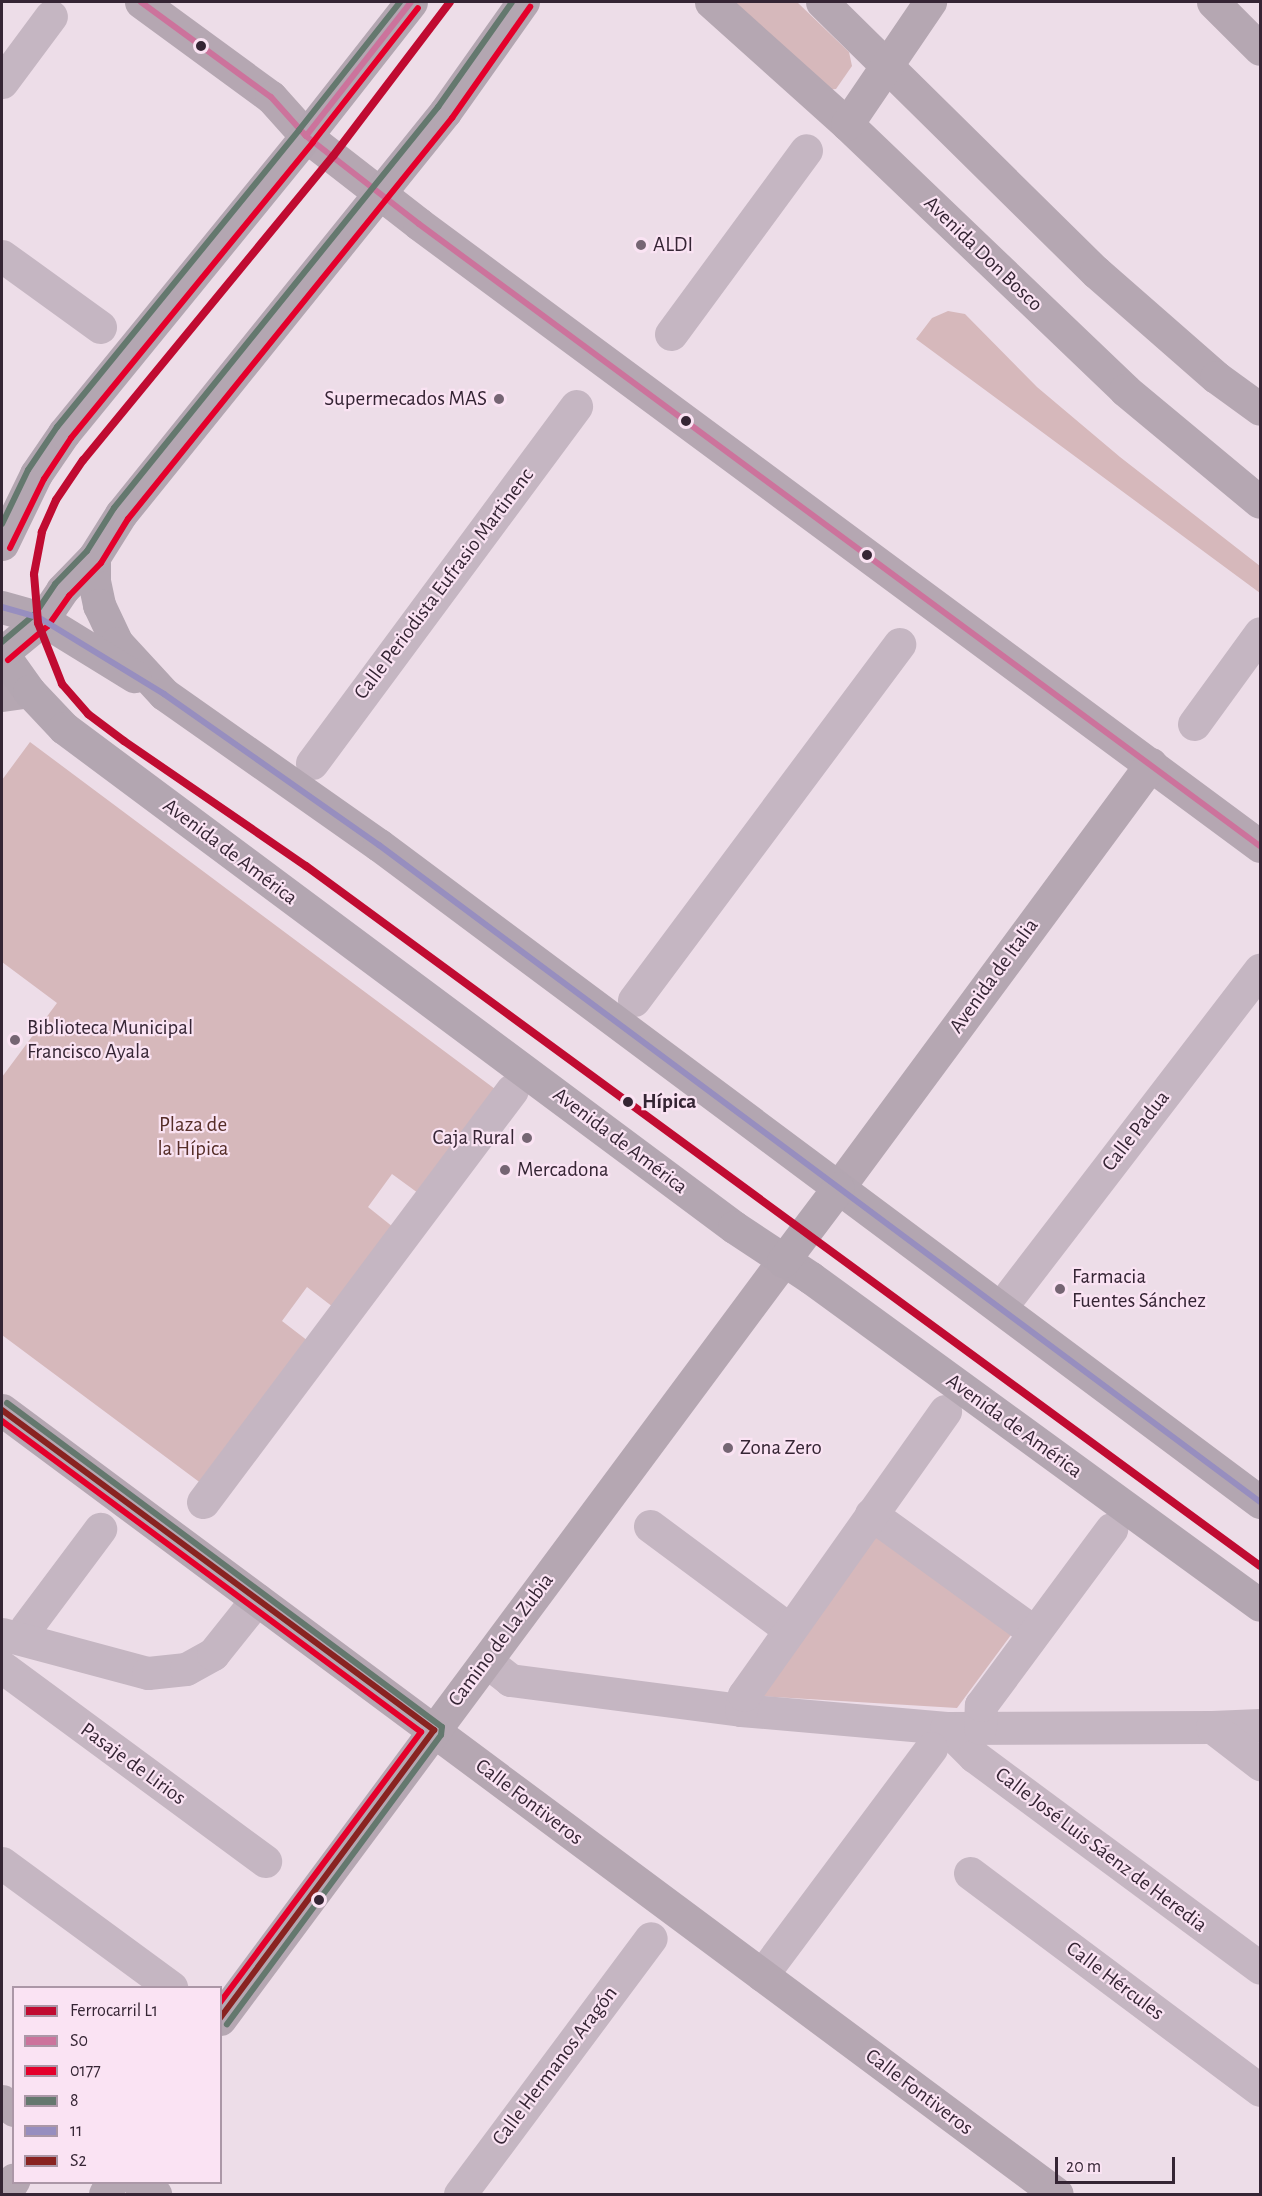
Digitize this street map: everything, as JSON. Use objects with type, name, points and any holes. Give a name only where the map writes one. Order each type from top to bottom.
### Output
[{"type":"main road","points":[[141,2],[272,97],[306,136],[380,194],[1260,846]]},
{"type":"main road","points":[[2,544],[36,474],[64,433],[306,136],[411,2]]},
{"type":"main road","points":[[2,653],[42,620],[62,590],[94,557],[122,514],[445,112],[523,2]]},
{"type":"main road","name":"Avenida Don Bosco","points":[[711,2],[847,124],[1125,390],[1260,502]]},
{"type":"main road","points":[[822,2],[1096,272],[1216,376],[1260,409]]},
{"type":"main road","points":[[847,124],[930,2]]},
{"type":"main road","points":[[1214,2],[1260,49]]},
{"type":"main road","points":[[94,557],[94,581],[99,605],[117,643],[164,694]]},
{"type":"main road","points":[[2,607],[42,620],[164,694],[379,844],[838,1188],[1257,1493]]},
{"type":"main road","name":"Avenida de América","points":[[2,653],[15,693],[783,1261],[820,1285],[1260,1605]]},
{"type":"main road","name":"Avenida de Italia","points":[[838,1188],[1151,764]]},
{"type":"main road","points":[[783,1261],[838,1188]]},
{"type":"main road","name":"Camino de La Zubia","points":[[222,2016],[783,1261]]},
{"type":"main road","name":"Calle Fontiveros","points":[[2,1410],[1057,2194]]},
{"type":"main road","points":[[141,2184],[155,2194]]},
{"type":"street","points":[[2,82],[51,16]]},
{"type":"street","points":[[670,334],[806,150]]},
{"type":"street","points":[[2,256],[100,327]]},
{"type":"street","name":"Calle Periodista Eufrasio Martinenc","points":[[312,763],[576,406]]},
{"type":"street","points":[[1194,724],[1260,633]]},
{"type":"street","points":[[634,999],[898,644]]},
{"type":"street","name":"Calle Padua","points":[[1011,1294],[1260,969]]},
{"type":"street","points":[[203,1502],[512,1090]]},
{"type":"street","points":[[741,1710],[744,1695],[945,1411]]},
{"type":"street","points":[[871,1514],[1034,1632]]},
{"type":"street","points":[[650,1526],[790,1630]]},
{"type":"street","points":[[100,1529],[14,1631],[148,1673],[186,1669],[213,1654],[256,1599]]},
{"type":"street","points":[[980,1728],[981,1705],[1110,1529]]},
{"type":"street","points":[[486,1661],[510,1680],[938,1738],[980,1728],[1260,1725]]},
{"type":"street","name":"Pasaje de Lirios","points":[[2,1667],[265,1861]]},
{"type":"street","points":[[1212,1727],[1260,1764]]},
{"type":"street","points":[[762,1975],[938,1738]]},
{"type":"street","name":"Calle José Luis Sáenz de Heredia","points":[[938,1738],[974,1756],[1260,1968]]},
{"type":"street","points":[[2,1863],[170,1986]]},
{"type":"street","name":"Calle Hércules","points":[[970,1873],[1260,2090]]},
{"type":"street","name":"Calle Hermanos Aragón","points":[[460,2194],[651,1938]]},
{"type":"green space","points":[[731,2],[797,2],[849,52],[852,66],[836,89],[825,90]]},
{"type":"green space","points":[[948,311],[965,314],[1037,387],[1120,457],[1260,566],[1260,593],[916,339],[932,318]]},
{"type":"green space","name":"Plaza de la Hípica","points":[[30,742],[495,1089],[418,1193],[392,1174],[368,1207],[393,1227],[333,1307],[307,1287],[282,1321],[308,1341],[202,1484],[2,1335],[2,1077],[57,1003],[2,962],[2,780]]},
{"type":"green space","points":[[873,1533],[1011,1635],[957,1708],[757,1696]]},
{"type":"rail line","name":"L1","points":[[450,2],[333,156],[83,460],[56,500],[42,532],[34,574],[38,623],[62,684],[88,714],[124,741],[306,866],[1260,1566]]},
{"type":"transit line","name":"S0","points":[[141,2],[271,97],[306,136],[419,224],[1260,846]]},
{"type":"transit line","name":"8","points":[[2,524],[28,470],[57,427],[400,2]]},
{"type":"transit line","name":"S0","points":[[306,136],[411,2]]},
{"type":"transit line","name":"8","points":[[2,642],[35,614],[55,584],[87,551],[114,508],[438,107],[512,2]]},
{"type":"transit line","name":"0177","points":[[8,660],[48,626],[69,596],[101,563],[128,519],[452,118],[530,7]]},
{"type":"transit line","name":"0177","points":[[10,548],[44,479],[71,438],[313,142],[418,8]]},
{"type":"transit line","name":"11","points":[[2,607],[38,617],[164,694],[379,845],[1260,1502]]},
{"type":"transit line","name":"8","points":[[7,1403],[442,1727],[441,1735],[227,2024]]},
{"type":"transit line","name":"S2","points":[[2,1410],[434,1730],[222,2015]]},
{"type":"transit line","name":"0177","points":[[2,1421],[421,1732],[222,2000]]},
{"type":"place","name":"ALDI","points":[[641,245]]},
{"type":"place","name":"Supermecados MAS","points":[[499,399]]},
{"type":"place","name":"Biblioteca Municipal Francisco Ayala","points":[[15,1040]]},
{"type":"place","name":"Hípica","points":[[628,1102]]},
{"type":"place","name":"Caja Rural","points":[[527,1138]]},
{"type":"place","name":"Mercadona","points":[[505,1170]]},
{"type":"place","name":"Farmacia Fuentes Sánchez","points":[[1060,1289]]},
{"type":"place","name":"Zona Zero","points":[[728,1448]]}]
